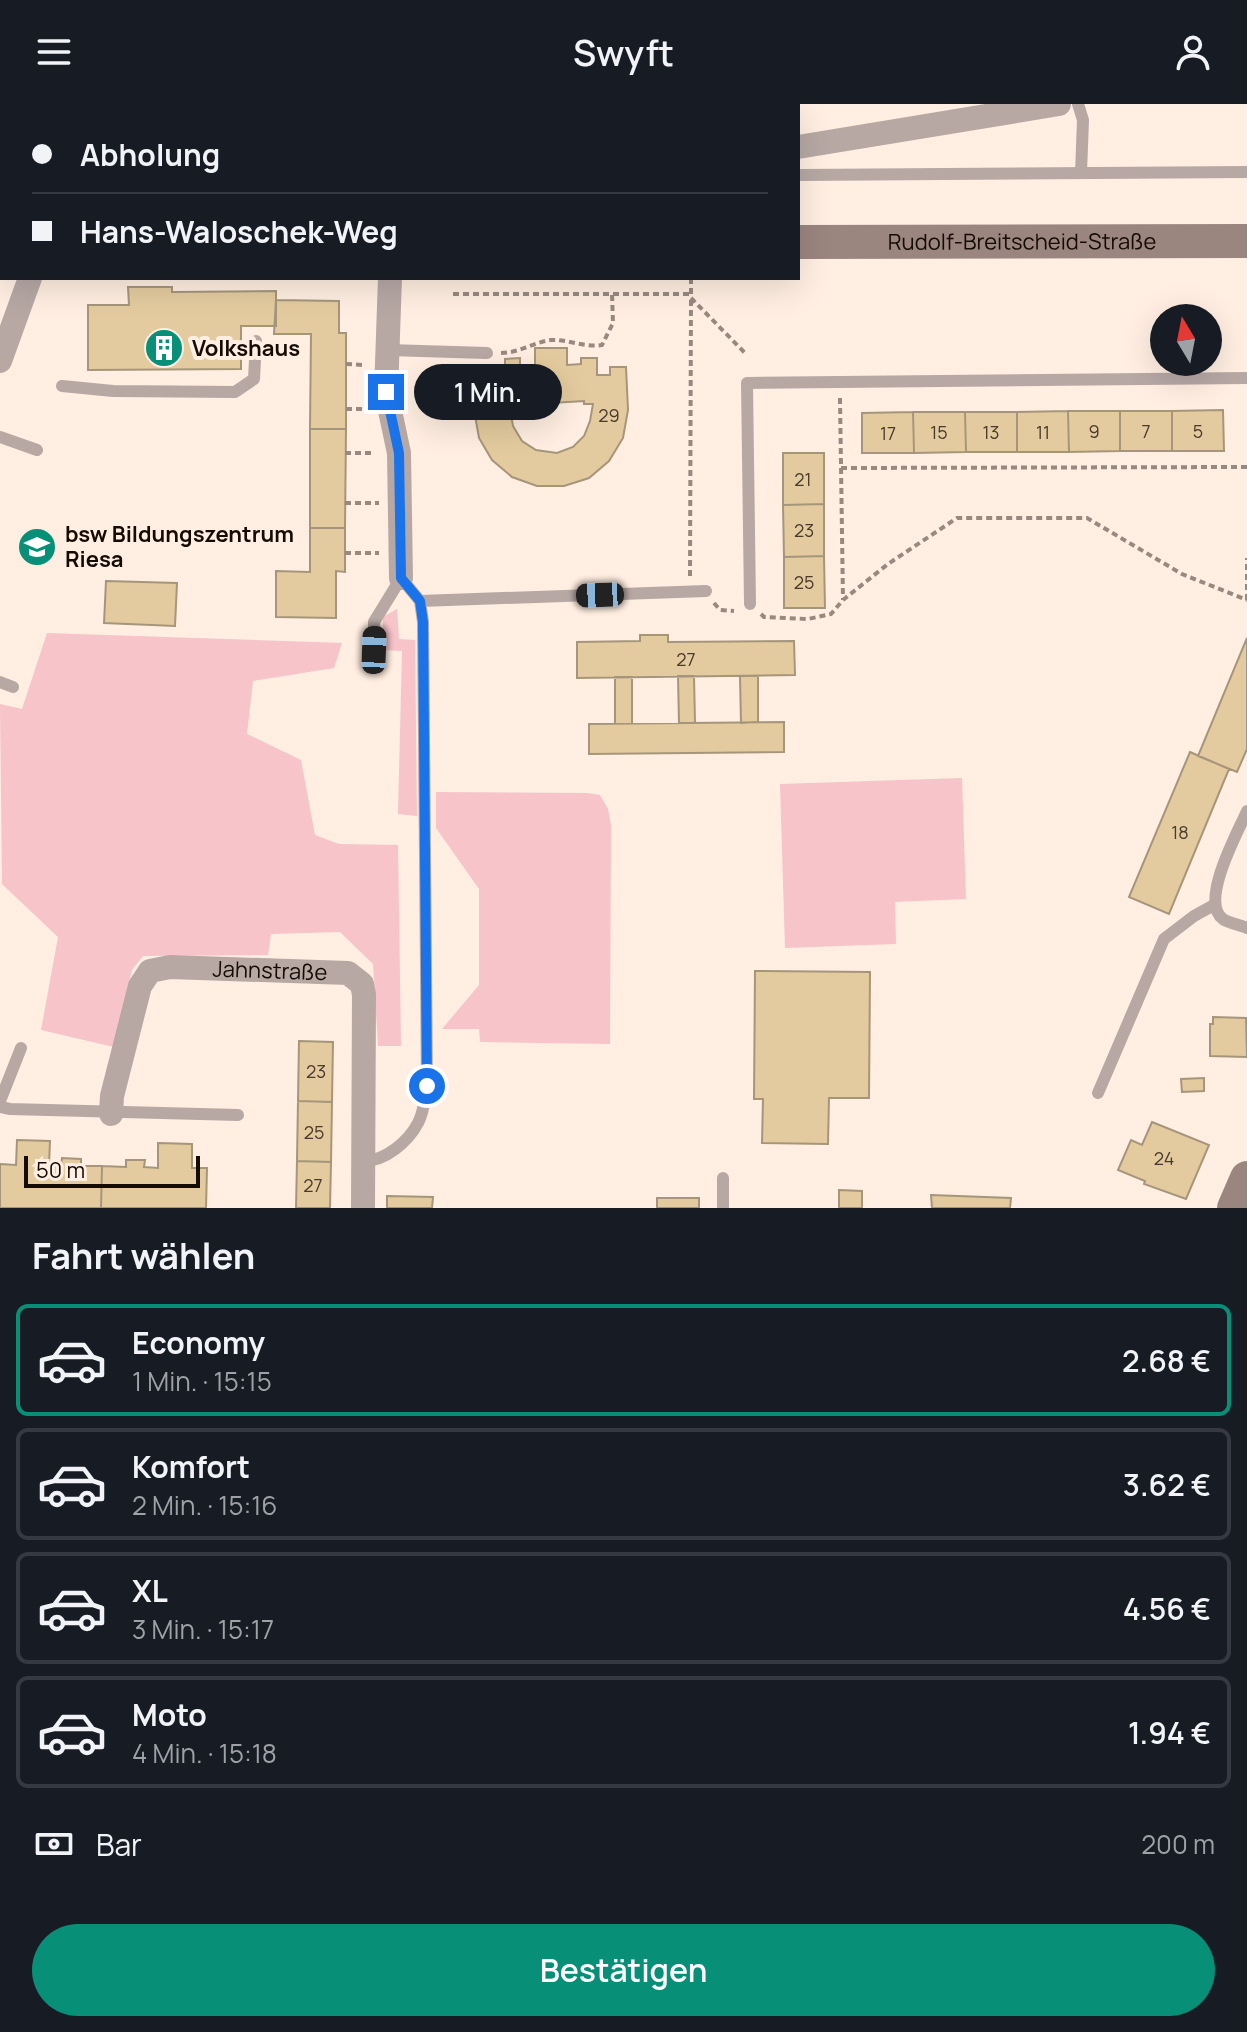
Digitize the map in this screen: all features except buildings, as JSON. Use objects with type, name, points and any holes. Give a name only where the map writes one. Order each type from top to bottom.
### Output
[{"type":"main road","name":"Rudolf-Breitscheid-Straße","points":[[800,242],[1247,241]]},
{"type":"main road","points":[[1234,1208],[1247,1178]]},
{"type":"street","points":[[800,147],[1059,104]]},
{"type":"street","points":[[0,361],[29,280]]},
{"type":"street","points":[[390,280],[386,392],[399,453],[401,578]]},
{"type":"street","name":"Jahnstraße","points":[[111,1114],[112,1096],[140,986],[150,971],[170,967],[342,972],[362,984],[364,995],[363,1208]]},
{"type":"lane","points":[[1078,104],[1083,120],[1081,173]]},
{"type":"lane","points":[[800,175],[1247,172]]},
{"type":"lane","points":[[62,386],[113,391],[235,392],[254,379],[256,341]]},
{"type":"lane","points":[[388,350],[487,353]]},
{"type":"lane","points":[[750,604],[747,383],[1247,378]]},
{"type":"lane","points":[[0,437],[37,450]]},
{"type":"lane","points":[[364,1161],[377,1161],[393,1151],[418,1125],[427,1086],[423,622],[420,601],[401,578],[374,622],[374,650]]},
{"type":"lane","points":[[420,601],[706,591]]},
{"type":"lane","points":[[1247,811],[1217,883],[1214,905],[1222,919],[1247,928]]},
{"type":"lane","points":[[1098,1093],[1164,939],[1214,905]]},
{"type":"lane","points":[[21,1048],[0,1104],[10,1109],[238,1115]]},
{"type":"lane","points":[[723,1178],[723,1208]]},
{"type":"path","points":[[691,280],[691,592]]},
{"type":"path","points":[[487,353],[509,353],[535,342],[549,340],[602,345],[613,323],[612,293]]},
{"type":"path","points":[[453,294],[691,296],[745,353]]},
{"type":"path","points":[[840,381],[843,600]]},
{"type":"path","points":[[345,453],[399,453]]},
{"type":"path","points":[[841,468],[1247,467]]},
{"type":"path","points":[[345,503],[400,503]]},
{"type":"path","points":[[706,591],[720,610],[739,611],[750,604],[764,617],[808,619],[831,614],[843,600],[888,564],[957,518],[1087,518],[1182,574],[1247,600],[1247,558]]},
{"type":"path","points":[[345,553],[401,553]]},
{"type":"shaded area","points":[[397,609],[399,639],[415,640],[417,816],[398,814],[402,651],[383,650],[383,617]]},
{"type":"shaded area","points":[[47,633],[342,643],[334,668],[253,681],[247,734],[301,760],[315,835],[339,844],[398,845],[401,1046],[378,1046],[373,964],[340,932],[271,934],[268,955],[143,956],[132,970],[114,1047],[41,1030],[58,937],[2,884],[0,704],[22,709]]},
{"type":"shaded area","points":[[962,778],[966,899],[895,902],[896,944],[785,948],[780,784]]},
{"type":"shaded area","points":[[436,792],[600,795],[608,809],[611,825],[610,1044],[480,1042],[479,1029],[442,1029],[479,985],[479,889],[436,828]]},
{"type":"place","name":"Volkshaus","points":[[164,348]]},
{"type":"place","name":"bsw Bildungszentrum Riesa","points":[[37,547]]},
{"type":"route","points":[[386,392],[399,453],[401,578],[420,601],[423,622],[427,1086]]}]
